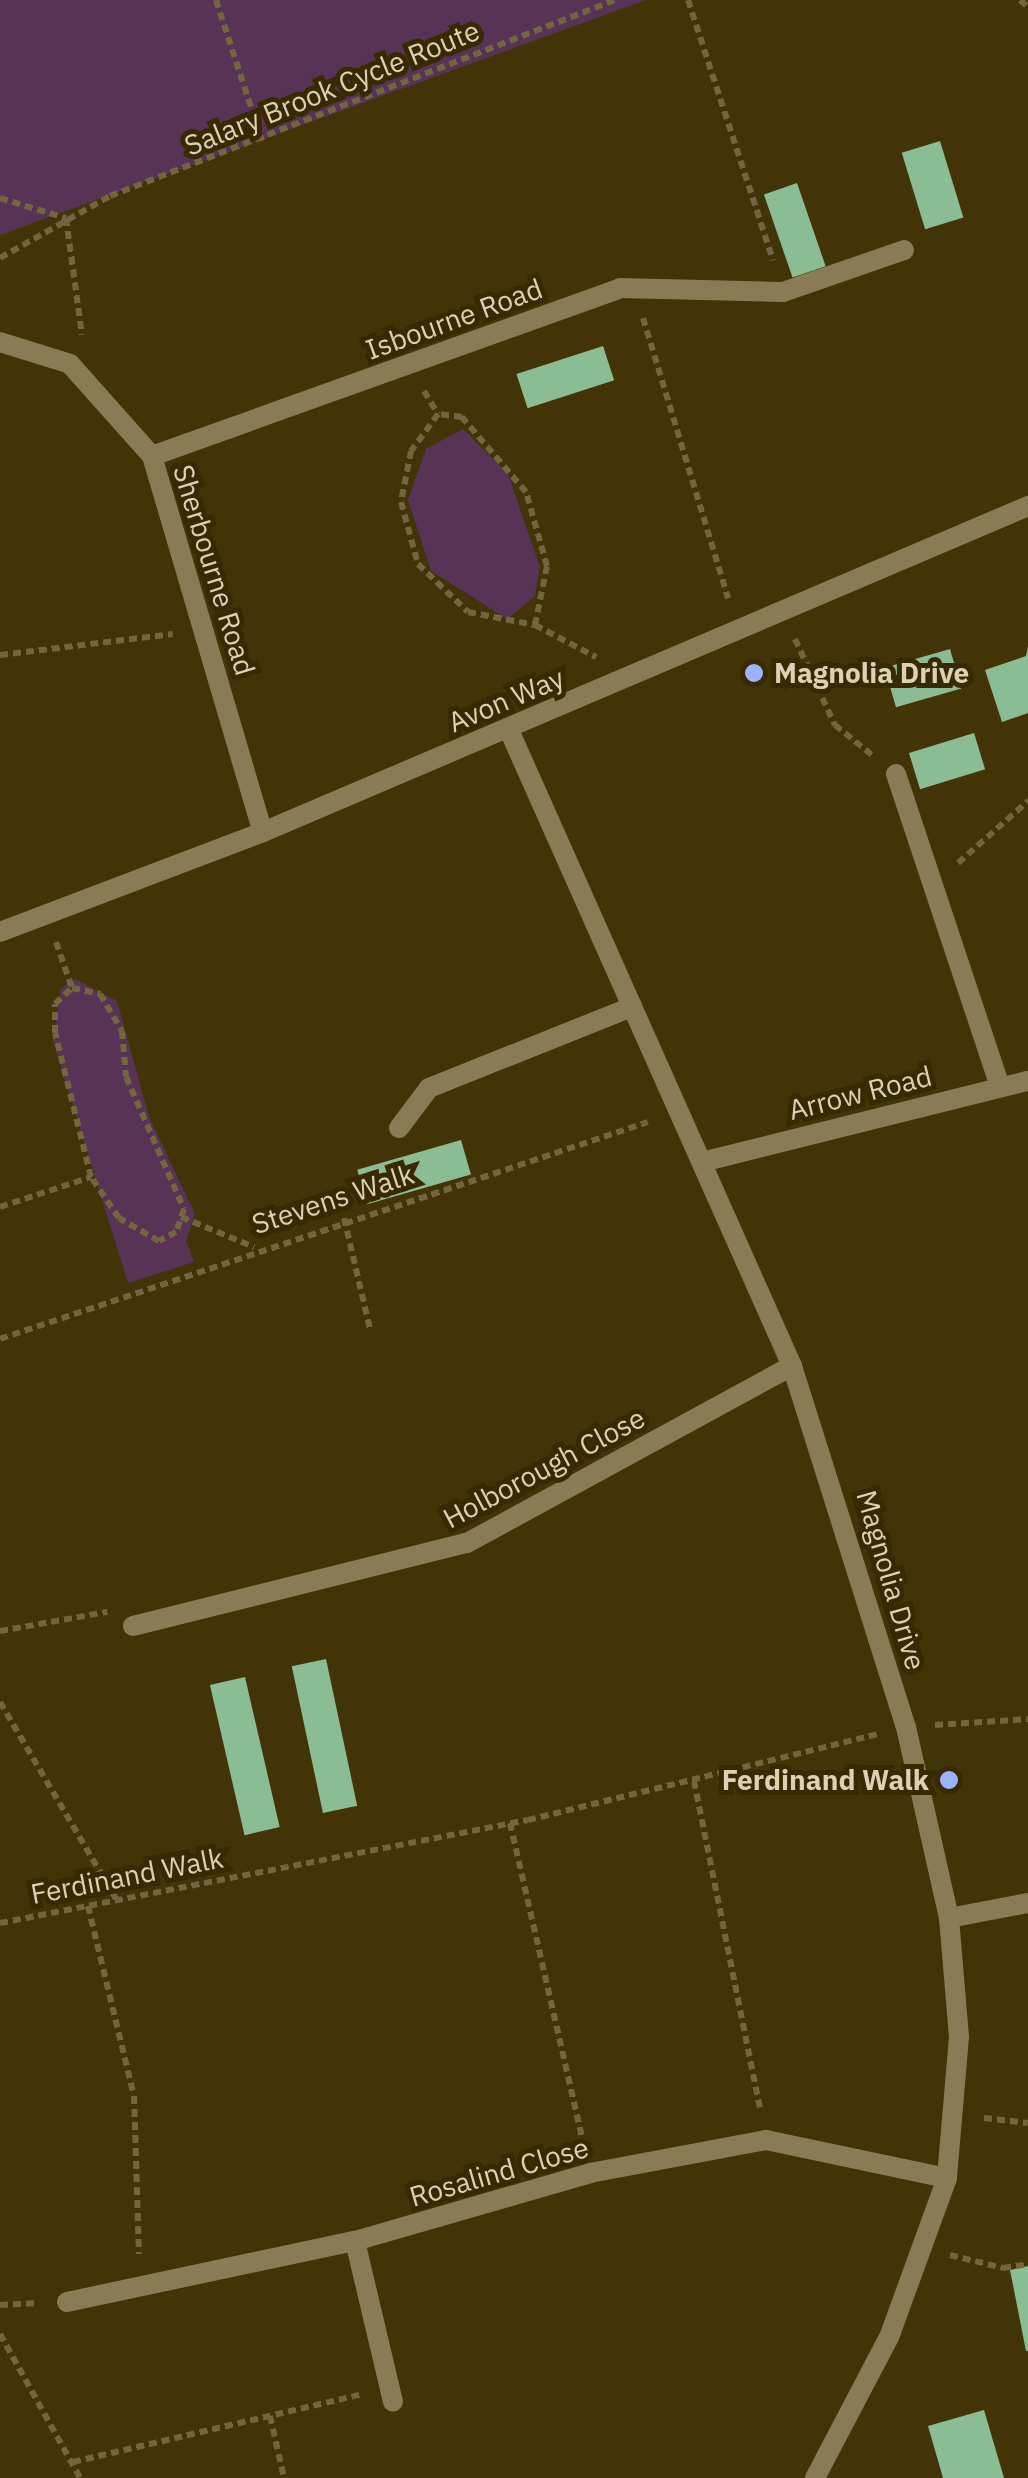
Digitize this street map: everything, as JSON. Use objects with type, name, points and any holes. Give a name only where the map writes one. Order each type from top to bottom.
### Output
[{"type":"street","points":[[784,292],[904,250]]},
{"type":"street","name":"Isbourne Road","points":[[152,456],[634,288],[784,292]]},
{"type":"street","points":[[0,342],[70,364]]},
{"type":"street","name":"Sherbourne Road","points":[[70,364],[152,456],[264,832]]},
{"type":"street","name":"Avon Way","points":[[0,932],[264,832],[1028,506]]},
{"type":"street","name":"Magnolia Drive","points":[[508,730],[632,1007],[706,1160],[792,1366],[906,1727],[949,1918],[959,2037],[947,2178],[924,2248],[816,2478]]},
{"type":"street","points":[[896,774],[1000,1086]]},
{"type":"street","points":[[400,1128],[429,1088],[632,1007]]},
{"type":"street","name":"Arrow Road","points":[[706,1160],[1028,1081]]},
{"type":"street","name":"Holborough Close","points":[[133,1626],[468,1543],[792,1366]]},
{"type":"street","points":[[949,1918],[1028,1903]]},
{"type":"street","name":"Rosalind Close","points":[[67,2302],[355,2241],[590,2173],[766,2140],[947,2178]]},
{"type":"street","points":[[355,2241],[392,2395]]},
{"type":"path","points":[[216,0],[262,140]]},
{"type":"path","name":"Salary Brook Cycle Route","points":[[0,258],[66,218],[615,0]]},
{"type":"path","points":[[688,0],[784,292]]},
{"type":"path","points":[[1020,0],[1028,7]]},
{"type":"path","points":[[0,198],[66,218],[82,336],[70,364]]},
{"type":"path","points":[[634,288],[741,626]]},
{"type":"path","points":[[407,364],[438,414]]},
{"type":"path","points":[[438,414],[411,451],[401,502],[418,564],[468,612],[535,624],[630,676]]},
{"type":"path","points":[[438,414],[462,416],[526,492],[547,566],[535,624]]},
{"type":"path","points":[[0,654],[204,631]]},
{"type":"path","points":[[810,676],[835,726],[896,774]]},
{"type":"path","points":[[933,885],[1028,801]]},
{"type":"path","points":[[46,914],[72,988]]},
{"type":"path","points":[[72,988],[55,1004],[55,1033],[91,1177],[119,1218],[159,1241],[181,1217]]},
{"type":"path","points":[[72,988],[100,994],[122,1031],[126,1077],[181,1217],[255,1248]]},
{"type":"path","name":"Stevens Walk","points":[[0,1339],[344,1218],[683,1110]]},
{"type":"path","points":[[0,1208],[91,1177]]},
{"type":"path","points":[[344,1218],[370,1329]]},
{"type":"path","points":[[0,1631],[122,1609],[133,1626]]},
{"type":"path","points":[[0,1702],[117,1900]]},
{"type":"path","name":"Ferdinand Walk","points":[[0,1923],[510,1823],[906,1727],[1028,1719]]},
{"type":"path","points":[[694,1781],[766,2140]]},
{"type":"path","points":[[510,1823],[590,2173]]},
{"type":"path","points":[[88,1906],[134,2096],[142,2285]]},
{"type":"path","points":[[952,2116],[1028,2123]]},
{"type":"path","points":[[924,2248],[1003,2268],[1028,2264]]},
{"type":"path","points":[[0,2334],[80,2478]]},
{"type":"path","points":[[73,2462],[270,2416],[392,2395]]},
{"type":"path","points":[[270,2416],[284,2478]]},
{"type":"shaded area","points":[[0,0],[646,0],[0,235]]},
{"type":"shaded area","points":[[463,429],[508,474],[540,567],[535,596],[507,619],[431,571],[408,500],[426,449]]},
{"type":"shaded area","points":[[75,979],[117,1001],[149,1117],[195,1214],[186,1241],[194,1262],[128,1283],[53,1041],[61,988]]},
{"type":"building","points":[[940,141],[963,218],[925,229],[902,153]]},
{"type":"building","points":[[797,183],[826,266],[793,278],[764,194]]},
{"type":"building","points":[[603,346],[614,380],[528,408],[516,374]]},
{"type":"building","points":[[1028,646],[1028,713],[1002,722],[985,670],[1026,656]]},
{"type":"building","points":[[950,649],[961,688],[896,707],[885,668]]},
{"type":"building","points":[[974,733],[985,769],[920,789],[909,753]]},
{"type":"building","points":[[461,1140],[471,1175],[367,1204],[357,1170]]},
{"type":"building","points":[[326,1659],[357,1806],[323,1813],[292,1666]]},
{"type":"building","points":[[245,1677],[280,1827],[245,1835],[210,1685]]},
{"type":"building","points":[[1028,2266],[1028,2351],[1026,2351],[1010,2270]]},
{"type":"building","points":[[984,2410],[1004,2478],[943,2478],[928,2426]]},
{"type":"place","name":"Magnolia Drive","points":[[754,673]]},
{"type":"place","name":"Ferdinand Walk","points":[[949,1780]]}]
